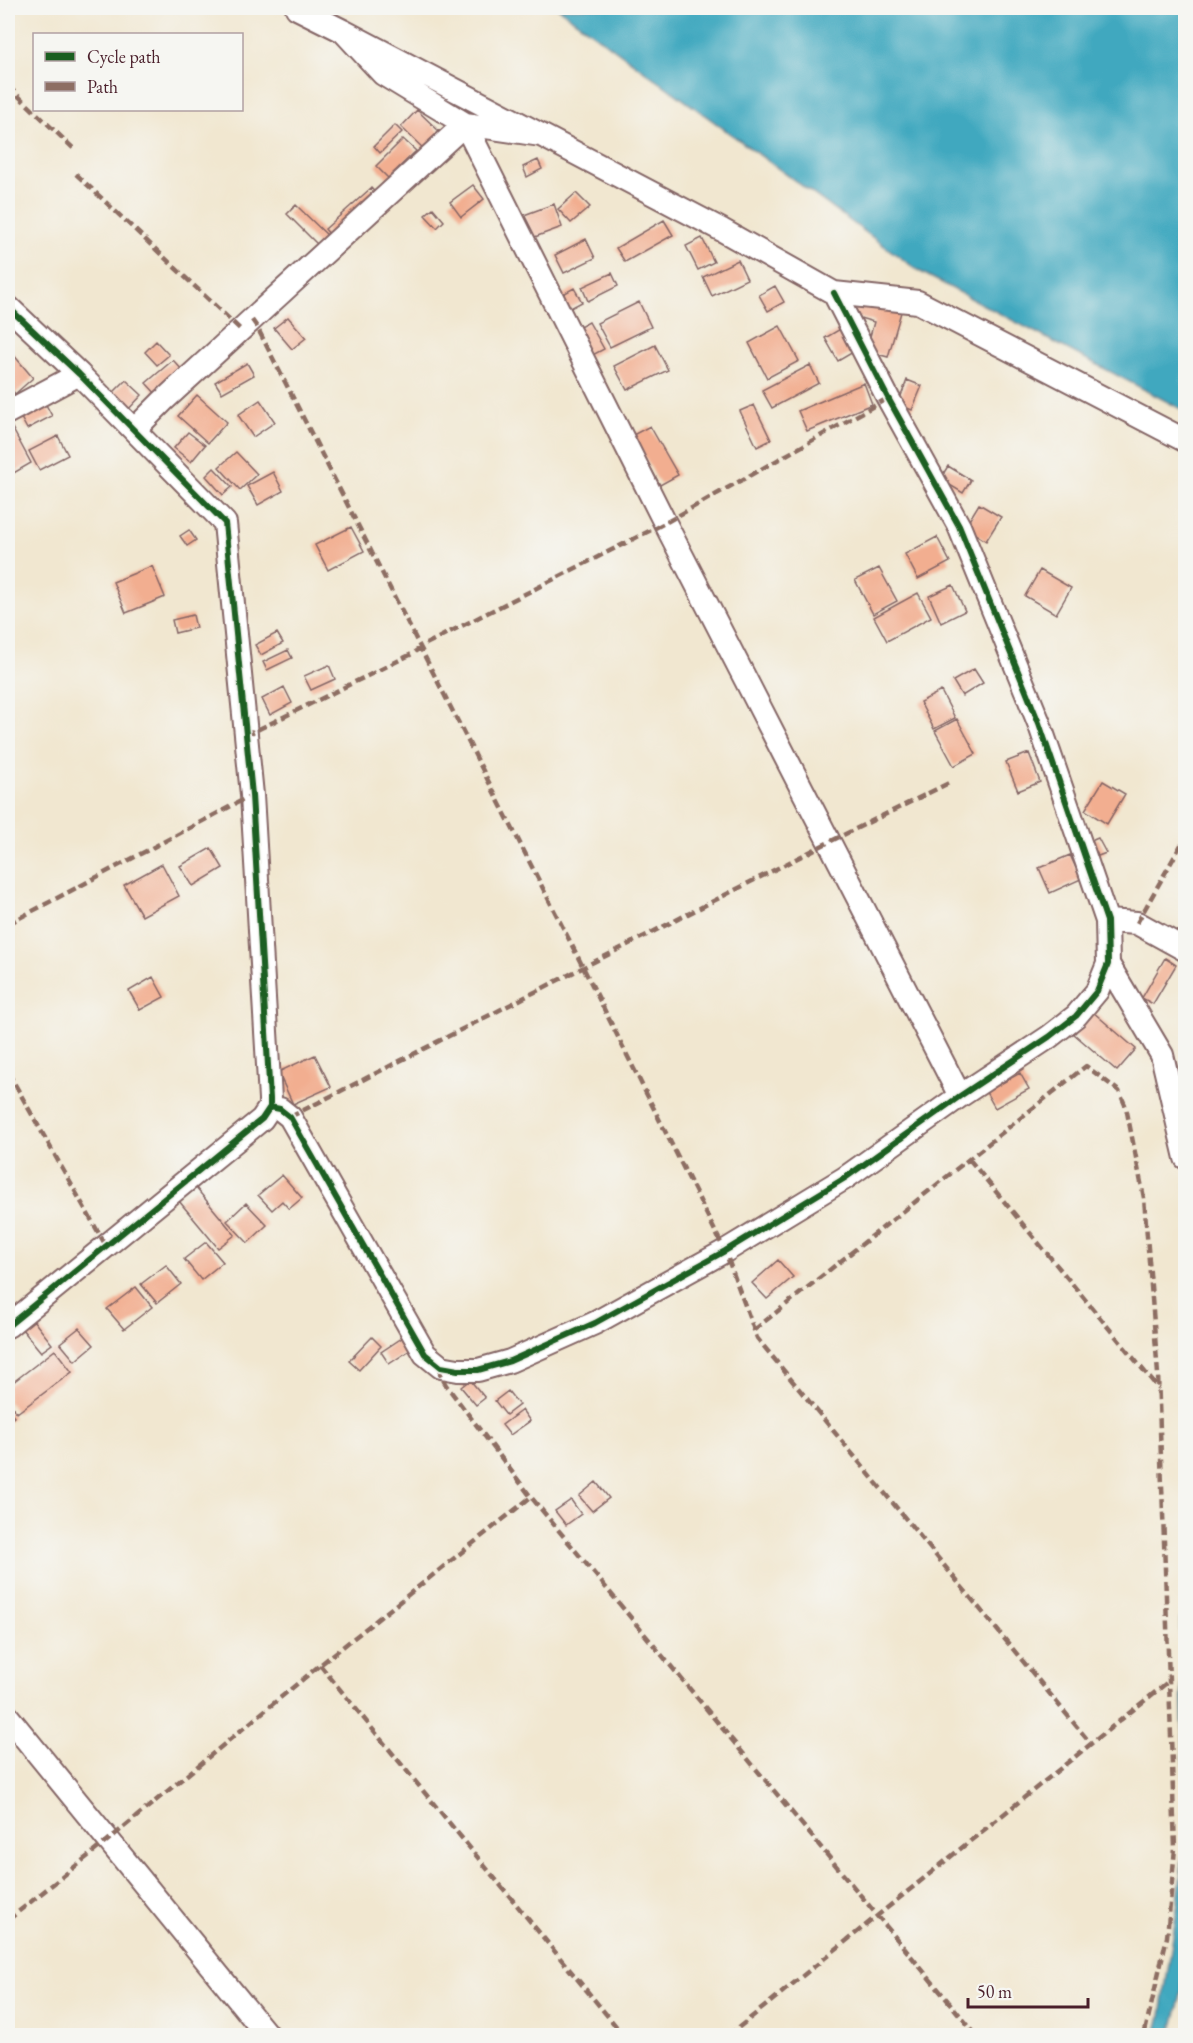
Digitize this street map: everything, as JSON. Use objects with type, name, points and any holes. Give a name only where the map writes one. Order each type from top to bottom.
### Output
[{"type":"street","points":[[297,8],[722,230],[834,293],[918,302],[1185,441]]},
{"type":"street","points":[[343,31],[383,74],[465,124],[541,135]]},
{"type":"street","points":[[134,430],[465,124]]},
{"type":"street","points":[[465,124],[676,544],[960,1096]]},
{"type":"street","points":[[270,1107],[280,1109],[290,1117],[425,1354],[441,1367],[478,1370],[510,1361],[595,1323],[725,1251],[845,1178],[1076,1016],[1097,991],[1108,963],[1107,921],[1039,723],[959,526],[888,398],[834,293]]},
{"type":"street","points":[[8,307],[79,374],[225,523],[252,795],[270,1107],[262,1119],[8,1326]]},
{"type":"street","points":[[8,412],[79,374]]},
{"type":"street","points":[[1107,921],[1137,923],[1185,950]]},
{"type":"street","points":[[1108,963],[1162,1055],[1185,1158]]},
{"type":"street","points":[[8,1717],[268,2036]]},
{"type":"water","points":[[558,8],[1185,8],[1185,411],[919,271]]},
{"type":"water","points":[[1186,1615],[1185,1827],[1180,1617]]},
{"type":"water","points":[[1185,1832],[1185,1949],[1182,1991],[1171,2035],[1156,2035],[1161,2016],[1178,1903]]},
{"type":"building","points":[[417,110],[443,135],[427,152],[401,127]]},
{"type":"building","points":[[395,125],[402,132],[380,153],[374,146]]},
{"type":"building","points":[[403,139],[416,151],[388,178],[376,166]]},
{"type":"building","points":[[538,160],[542,169],[527,177],[523,167]]},
{"type":"building","points":[[473,185],[484,199],[461,217],[450,202]]},
{"type":"building","points":[[371,188],[381,199],[334,240],[325,229]]},
{"type":"building","points":[[576,193],[590,207],[571,223],[558,209]]},
{"type":"building","points":[[554,204],[562,227],[532,238],[524,215]]},
{"type":"building","points":[[296,205],[330,238],[321,248],[287,214]]},
{"type":"building","points":[[433,208],[444,221],[437,228],[425,215]]},
{"type":"building","points":[[664,220],[673,235],[625,262],[616,248]]},
{"type":"building","points":[[702,238],[714,262],[698,270],[686,246]]},
{"type":"building","points":[[586,239],[595,258],[564,273],[555,255]]},
{"type":"building","points":[[738,260],[747,279],[712,296],[703,277]]},
{"type":"building","points":[[612,273],[618,286],[588,301],[582,287]]},
{"type":"building","points":[[775,286],[784,302],[768,311],[759,295]]},
{"type":"building","points":[[574,288],[582,302],[563,312],[556,298]]},
{"type":"building","points":[[857,299],[901,312],[888,357],[866,351],[874,322],[853,316]]},
{"type":"building","points":[[639,302],[651,327],[610,347],[597,323]]},
{"type":"building","points":[[288,317],[306,338],[292,349],[274,328]]},
{"type":"building","points":[[589,322],[604,349],[589,357],[574,330]]},
{"type":"building","points":[[780,326],[799,361],[767,378],[749,343]]},
{"type":"building","points":[[842,328],[855,351],[838,361],[825,338]]},
{"type":"building","points":[[156,341],[169,355],[157,365],[145,352]]},
{"type":"building","points":[[655,345],[668,370],[627,390],[614,366]]},
{"type":"building","points":[[12,353],[33,378],[15,394],[8,385],[8,357]]},
{"type":"building","points":[[173,360],[184,372],[158,396],[146,383]]},
{"type":"building","points":[[247,363],[254,375],[222,393],[215,382]]},
{"type":"building","points":[[810,365],[819,383],[772,408],[762,390]]},
{"type":"building","points":[[126,380],[142,395],[125,413],[109,397]]},
{"type":"building","points":[[907,380],[922,386],[912,410],[898,404]]},
{"type":"building","points":[[864,383],[872,404],[807,431],[798,411]]},
{"type":"building","points":[[197,395],[227,422],[208,443],[178,416]]},
{"type":"building","points":[[260,400],[275,422],[253,437],[238,415]]},
{"type":"building","points":[[44,401],[52,416],[27,429],[19,414]]},
{"type":"building","points":[[754,405],[771,440],[757,447],[740,411]]},
{"type":"building","points":[[10,424],[31,463],[12,474],[8,466],[8,426]]},
{"type":"building","points":[[650,426],[678,475],[660,485],[633,435]]},
{"type":"building","points":[[188,432],[205,445],[191,462],[174,448]]},
{"type":"building","points":[[58,436],[68,455],[39,470],[29,451]]},
{"type":"building","points":[[236,452],[257,474],[240,490],[219,467]]},
{"type":"building","points":[[948,466],[971,480],[963,493],[940,479]]},
{"type":"building","points":[[214,468],[232,487],[223,495],[206,476]]},
{"type":"building","points":[[273,472],[283,491],[258,505],[247,486]]},
{"type":"building","points":[[979,504],[1001,517],[986,541],[965,527]]},
{"type":"building","points":[[351,527],[364,551],[328,570],[315,545]]},
{"type":"building","points":[[189,530],[196,540],[187,546],[180,536]]},
{"type":"building","points":[[937,537],[950,562],[918,579],[905,554]]},
{"type":"building","points":[[152,566],[165,597],[126,613],[113,582]]},
{"type":"building","points":[[879,568],[897,601],[873,614],[855,580]]},
{"type":"building","points":[[1040,570],[1071,588],[1056,614],[1025,596]]},
{"type":"building","points":[[953,585],[965,611],[941,623],[929,596]]},
{"type":"building","points":[[918,593],[931,617],[887,641],[874,617]]},
{"type":"building","points":[[193,615],[196,628],[175,633],[172,620]]},
{"type":"building","points":[[277,633],[283,643],[261,655],[255,645]]},
{"type":"building","points":[[288,650],[292,658],[267,670],[263,662]]},
{"type":"building","points":[[329,665],[335,679],[311,690],[304,676]]},
{"type":"building","points":[[974,669],[983,683],[962,696],[953,681]]},
{"type":"building","points":[[284,687],[292,703],[270,715],[262,699]]},
{"type":"building","points":[[941,691],[955,718],[934,729],[920,702]]},
{"type":"building","points":[[957,719],[976,754],[954,766],[935,731]]},
{"type":"building","points":[[1029,753],[1040,782],[1018,791],[1006,762]]},
{"type":"building","points":[[1103,781],[1125,794],[1107,824],[1085,810]]},
{"type":"building","points":[[1098,838],[1106,853],[1098,856],[1091,841]]},
{"type":"building","points":[[211,848],[223,868],[193,886],[180,866]]},
{"type":"building","points":[[1070,855],[1081,879],[1050,893],[1039,868]]},
{"type":"building","points":[[162,864],[179,896],[142,916],[124,885]]},
{"type":"building","points":[[1165,958],[1176,965],[1153,1004],[1142,998]]},
{"type":"building","points":[[153,977],[164,997],[140,1010],[129,991]]},
{"type":"building","points":[[1093,1012],[1136,1049],[1117,1071],[1074,1034]]},
{"type":"building","points":[[315,1055],[331,1087],[293,1104],[278,1072]]},
{"type":"building","points":[[1020,1073],[1029,1089],[995,1108],[986,1092]]},
{"type":"building","points":[[282,1175],[302,1198],[289,1209],[282,1201],[272,1210],[258,1195]]},
{"type":"building","points":[[196,1188],[235,1235],[218,1248],[179,1201]]},
{"type":"building","points":[[246,1203],[267,1225],[248,1243],[227,1221]]},
{"type":"building","points":[[206,1242],[223,1262],[201,1280],[184,1259]]},
{"type":"building","points":[[778,1260],[793,1277],[767,1299],[752,1283]]},
{"type":"building","points":[[166,1265],[181,1284],[157,1303],[141,1284]]},
{"type":"building","points":[[136,1287],[152,1307],[124,1329],[107,1309]]},
{"type":"building","points":[[33,1320],[52,1344],[41,1352],[22,1329]]},
{"type":"building","points":[[79,1328],[94,1345],[75,1361],[60,1343]]},
{"type":"building","points":[[372,1337],[381,1346],[359,1370],[349,1361]]},
{"type":"building","points":[[402,1338],[410,1350],[389,1364],[381,1352]]},
{"type":"building","points":[[55,1350],[72,1372],[17,1413],[8,1401],[8,1386]]},
{"type":"building","points":[[470,1380],[485,1398],[476,1405],[461,1387]]},
{"type":"building","points":[[508,1391],[519,1405],[506,1415],[495,1401]]},
{"type":"building","points":[[8,1410],[14,1417],[8,1422]]},
{"type":"building","points":[[522,1410],[530,1421],[510,1435],[502,1425]]},
{"type":"building","points":[[596,1482],[609,1498],[592,1511],[579,1496]]},
{"type":"building","points":[[571,1500],[581,1514],[566,1525],[555,1511]]},
{"type":"marked path","points":[[8,86],[33,110]]},
{"type":"marked path","points":[[34,111],[76,151]]},
{"type":"marked path","points":[[76,174],[241,330]]},
{"type":"marked path","points":[[252,320],[583,967],[725,1251],[757,1338],[1091,1744]]},
{"type":"marked path","points":[[245,730],[253,732],[412,654],[424,645],[665,523],[888,398]]},
{"type":"marked path","points":[[290,1117],[951,782]]},
{"type":"marked path","points":[[8,924],[252,795]]},
{"type":"marked path","points":[[1137,923],[1186,836]]},
{"type":"marked path","points":[[754,1330],[1086,1066],[1119,1091],[1126,1107],[1144,1198],[1158,1374],[1175,1848],[1167,1937],[1144,2036]]},
{"type":"marked path","points":[[8,1072],[106,1246]]},
{"type":"marked path","points":[[969,1159],[1159,1389]]},
{"type":"marked path","points":[[441,1367],[440,1374],[446,1385],[531,1497],[977,2036]]},
{"type":"marked path","points":[[8,1920],[320,1665],[531,1497]]},
{"type":"marked path","points":[[320,1665],[624,2036]]},
{"type":"marked path","points":[[728,2036],[1169,1681]]},
{"type":"cycle path","points":[[270,1107],[280,1109],[290,1117],[425,1354],[441,1367],[478,1370],[510,1361],[595,1323],[725,1251],[845,1178],[960,1096],[1049,1037],[1076,1016],[1097,991],[1108,964],[1107,921],[1039,723],[959,526],[888,398],[834,293]]},
{"type":"cycle path","points":[[8,307],[79,374],[225,523],[252,795],[270,1099],[270,1107],[262,1119],[8,1326]]}]
